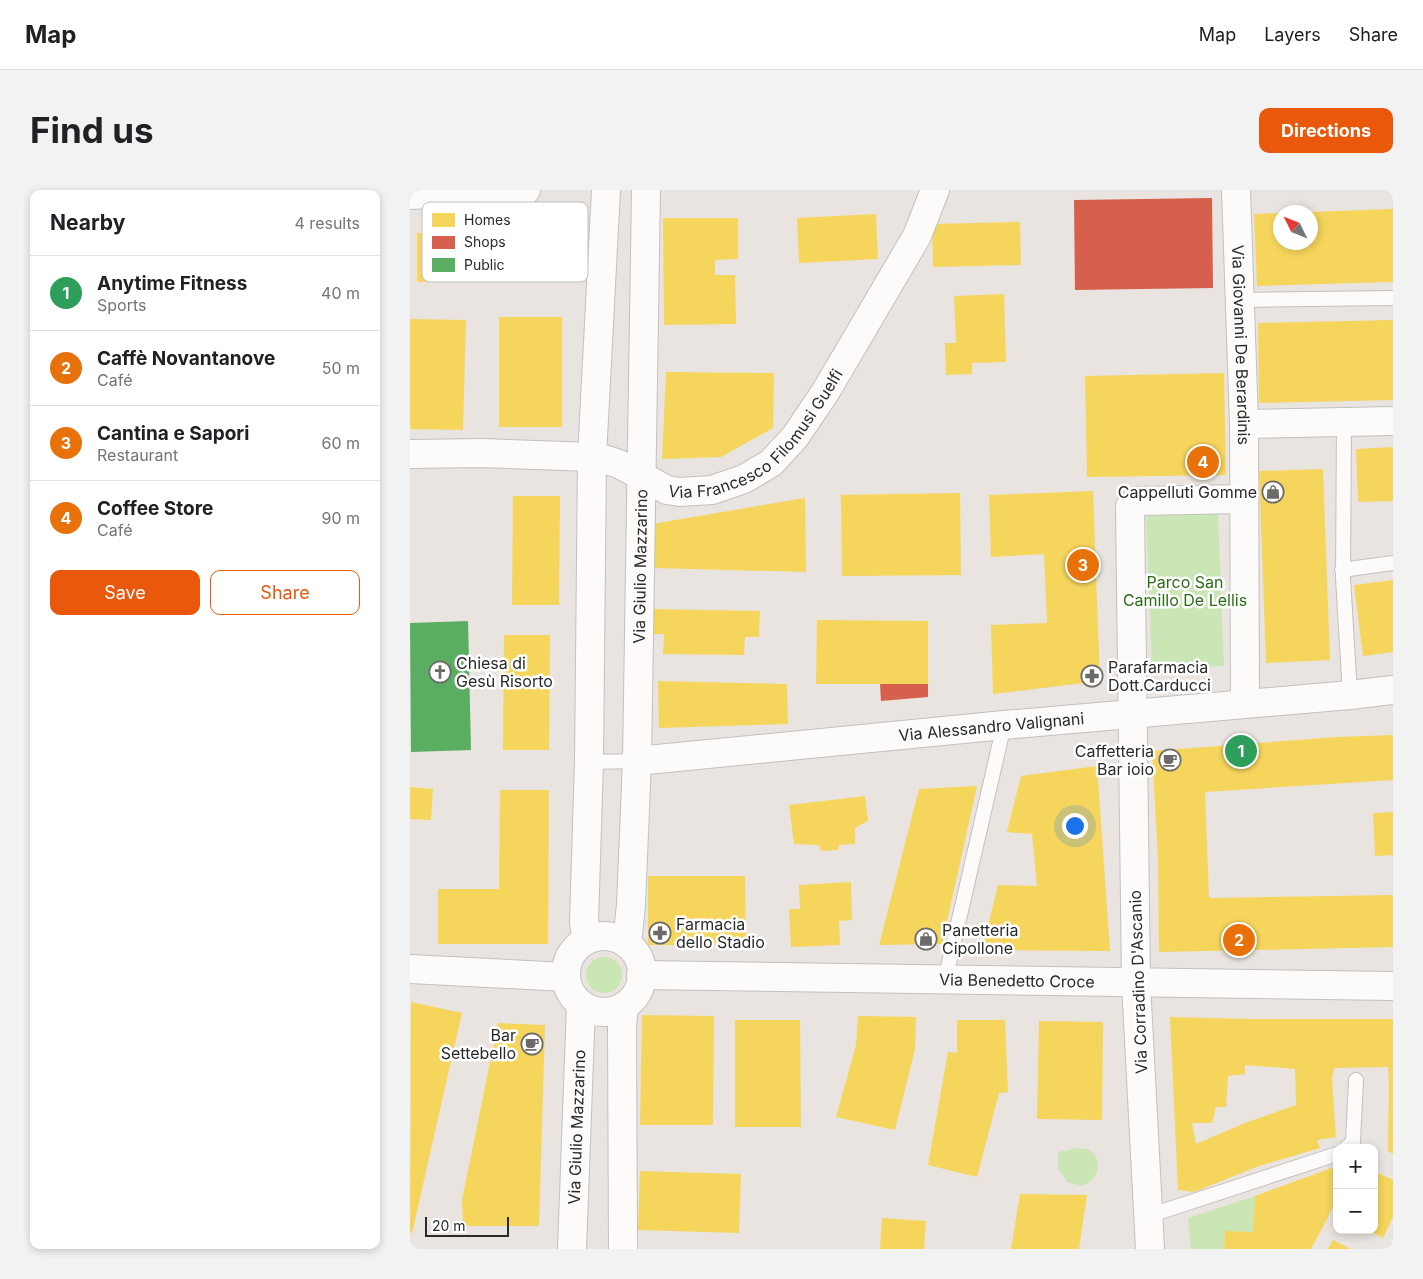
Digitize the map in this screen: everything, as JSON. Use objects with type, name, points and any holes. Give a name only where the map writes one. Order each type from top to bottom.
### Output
[{"type":"street","points":[[410,195],[440,192],[526,190]]},
{"type":"street","points":[[587,940],[584,923],[589,762],[592,457],[606,190]]},
{"type":"street","name":"Via Giulio Mazzarino","points":[[627,944],[631,905],[637,761],[646,190]]},
{"type":"street","name":"Via Francesco Filomusi Guelfi","points":[[410,454],[483,453],[592,457],[619,464],[667,490],[679,492],[712,490],[744,479],[771,463],[796,437],[826,391],[917,236],[935,190]]},
{"type":"street","name":"Via Giovanni De Berardinis","points":[[1236,190],[1244,424],[1245,704]]},
{"type":"street","points":[[1244,424],[1393,421]]},
{"type":"street","name":"Via Corradino D'Ascanio","points":[[1150,1249],[1136,983],[1130,508],[1137,501],[1243,499]]},
{"type":"street","name":"Via Alessandro Valignani","points":[[637,761],[1004,725],[1393,690]]},
{"type":"street","points":[[597,937],[618,938],[627,944],[639,960],[641,976],[638,991],[632,999],[614,1011],[602,1012],[591,1010],[581,1005],[571,992],[566,977],[570,956],[577,947],[587,940],[597,937]]},
{"type":"street","points":[[410,969],[566,977]]},
{"type":"street","name":"Via Benedetto Croce","points":[[641,976],[1393,986]]},
{"type":"street","name":"Via Giulio Mazzarino","points":[[572,1249],[581,1005]]},
{"type":"street","points":[[623,1249],[622,1028],[624,1006]]},
{"type":"lane","points":[[1239,300],[1393,298]]},
{"type":"lane","points":[[1344,422],[1342,570],[1350,695]]},
{"type":"lane","points":[[1342,570],[1393,563]]},
{"type":"lane","points":[[944,980],[1004,725]]},
{"type":"lane","name":"Via Alessandro Valignani","points":[[589,762],[637,761]]},
{"type":"lane","points":[[1350,1144],[1352,1142],[1356,1080]]},
{"type":"lane","points":[[1148,1216],[1333,1155]]},
{"type":"green space","name":"Parco San Camillo De Lellis","points":[[1218,513],[1224,666],[1152,669],[1146,516]]},
{"type":"green space","points":[[604,957],[611,958],[617,962],[621,968],[621,982],[617,988],[611,992],[604,993],[597,992],[591,988],[587,982],[586,975],[587,968],[591,962],[597,958]]},
{"type":"green space","points":[[1077,1148],[1089,1150],[1097,1158],[1098,1164],[1096,1175],[1083,1185],[1067,1182],[1058,1168],[1058,1152]]},
{"type":"green space","points":[[1255,1196],[1253,1232],[1225,1232],[1224,1249],[1191,1249],[1188,1218]]},
{"type":"building: Homes","points":[[1393,209],[1393,282],[1257,286],[1254,214],[1273,213],[1273,250],[1318,250],[1318,212]]},
{"type":"building: Homes","points":[[876,214],[878,259],[799,263],[797,218]]},
{"type":"building: Homes","points":[[663,218],[738,218],[738,259],[715,260],[715,275],[735,275],[736,324],[664,325]]},
{"type":"building: Homes","points":[[1020,222],[1021,265],[933,267],[932,224]]},
{"type":"building: Homes","points":[[417,233],[422,233],[422,282],[417,282]]},
{"type":"building: Homes","points":[[1004,294],[1006,362],[972,363],[972,374],[946,375],[945,343],[956,343],[954,296]]},
{"type":"building: Homes","points":[[499,317],[562,317],[562,427],[499,427]]},
{"type":"building: Homes","points":[[410,319],[466,320],[463,430],[410,429]]},
{"type":"building: Homes","points":[[1393,320],[1393,400],[1259,403],[1258,323]]},
{"type":"building: Homes","points":[[666,372],[774,373],[773,428],[721,457],[662,459]]},
{"type":"building: Homes","points":[[1224,373],[1226,475],[1087,477],[1085,376]]},
{"type":"building: Homes","points":[[1393,447],[1393,501],[1358,502],[1356,449]]},
{"type":"building: Homes","points":[[1323,469],[1330,660],[1266,663],[1259,471]]},
{"type":"building: Homes","points":[[1093,491],[1100,681],[993,694],[991,625],[1047,623],[1044,554],[991,557],[989,495]]},
{"type":"building: Homes","points":[[960,493],[961,575],[842,576],[841,495]]},
{"type":"building: Homes","points":[[513,496],[560,496],[559,605],[512,605]]},
{"type":"building: Homes","points":[[805,498],[806,572],[652,568],[652,524]]},
{"type":"building: Homes","points":[[1393,580],[1393,652],[1363,656],[1354,585]]},
{"type":"building: Homes","points":[[652,609],[760,611],[759,637],[745,637],[744,655],[663,654],[664,634],[651,634]]},
{"type":"building: Homes","points":[[817,620],[928,621],[928,684],[816,684]]},
{"type":"building: Homes","points":[[504,635],[550,635],[549,750],[503,750]]},
{"type":"building: Homes","points":[[658,681],[787,684],[788,724],[659,728]]},
{"type":"building: Homes","points":[[1393,735],[1393,780],[1205,792],[1209,898],[1393,895],[1393,947],[1159,952],[1158,859],[1152,751],[1337,737]]},
{"type":"building: Homes","points":[[1097,766],[1110,951],[982,950],[998,885],[1037,886],[1032,834],[1007,832],[1021,776]]},
{"type":"building: Homes","points":[[977,786],[942,944],[879,945],[919,789]]},
{"type":"building: Homes","points":[[410,787],[433,789],[431,820],[410,819]]},
{"type":"building: Homes","points":[[500,790],[549,790],[548,944],[438,944],[438,889],[499,889]]},
{"type":"building: Homes","points":[[865,796],[868,821],[855,828],[855,844],[839,845],[838,850],[821,851],[819,845],[794,844],[789,805]]},
{"type":"building: Homes","points":[[1393,812],[1393,855],[1375,856],[1373,813]]},
{"type":"building: Homes","points":[[648,876],[745,876],[746,945],[648,945]]},
{"type":"building: Homes","points":[[851,882],[852,920],[839,921],[840,945],[791,947],[789,909],[800,909],[799,885]]},
{"type":"building: Homes","points":[[411,1002],[462,1013],[412,1233],[410,1233]]},
{"type":"building: Homes","points":[[642,1015],[714,1016],[713,1125],[640,1125]]},
{"type":"building: Homes","points":[[858,1016],[916,1017],[915,1049],[895,1130],[836,1117],[856,1045]]},
{"type":"building: Homes","points":[[1170,1017],[1393,1019],[1393,1154],[1388,1151],[1388,1067],[1334,1068],[1332,1079],[1336,1137],[1317,1140],[1320,1148],[1259,1166],[1194,1192],[1178,1190]],"holes":[[[1245,1065],[1295,1069],[1296,1105],[1245,1123],[1196,1144],[1192,1123],[1212,1123],[1216,1107],[1226,1107],[1228,1076],[1245,1074]]]},
{"type":"building: Homes","points":[[735,1020],[800,1020],[801,1127],[735,1127]]},
{"type":"building: Homes","points":[[957,1020],[1005,1020],[1008,1092],[999,1093],[977,1177],[928,1165],[948,1052],[957,1053]]},
{"type":"building: Homes","points":[[1039,1021],[1103,1022],[1102,1120],[1037,1119]]},
{"type":"building: Homes","points":[[498,1023],[545,1025],[539,1226],[463,1226],[462,1200]]},
{"type":"building: Homes","points":[[1333,1167],[1333,1206],[1311,1249],[1224,1249],[1225,1231],[1253,1232],[1255,1196]]},
{"type":"building: Homes","points":[[640,1171],[741,1174],[739,1233],[638,1230]]},
{"type":"building: Homes","points":[[1378,1173],[1393,1180],[1393,1217],[1383,1238],[1376,1234],[1378,1234]]},
{"type":"building: Homes","points":[[1020,1194],[1087,1195],[1079,1249],[1011,1249]]},
{"type":"building: Homes","points":[[882,1218],[926,1221],[924,1249],[880,1249]]},
{"type":"building: Homes","points":[[1333,1240],[1351,1249],[1328,1249]]},
{"type":"building: Shops","points":[[1212,198],[1213,288],[1075,290],[1074,200]]},
{"type":"building: Shops","points":[[880,684],[928,684],[928,697],[881,701]]},
{"type":"building: Public","name":"Chiesa di Gesù Risorto","points":[[468,621],[471,750],[411,752],[410,623]]},
{"type":"place","name":"Coffee Store","points":[[1203,462]]},
{"type":"place","name":"Cappelluti Gomme","points":[[1273,492]]},
{"type":"place","name":"Cantina e Sapori","points":[[1083,565]]},
{"type":"place","name":"Chiesa di Gesù Risorto","points":[[440,672]]},
{"type":"place","name":"Parafarmacia Dott.Carducci","points":[[1092,676]]},
{"type":"place","name":"Anytime Fitness","points":[[1241,751]]},
{"type":"place","name":"Caffetteria Bar ioio","points":[[1170,760]]},
{"type":"place","name":"Farmacia dello Stadio","points":[[660,933]]},
{"type":"place","name":"Panetteria Cipollone","points":[[926,939]]},
{"type":"place","name":"Caffè Novantanove","points":[[1239,940]]},
{"type":"place","name":"Bar Settebello","points":[[532,1044]]}]
